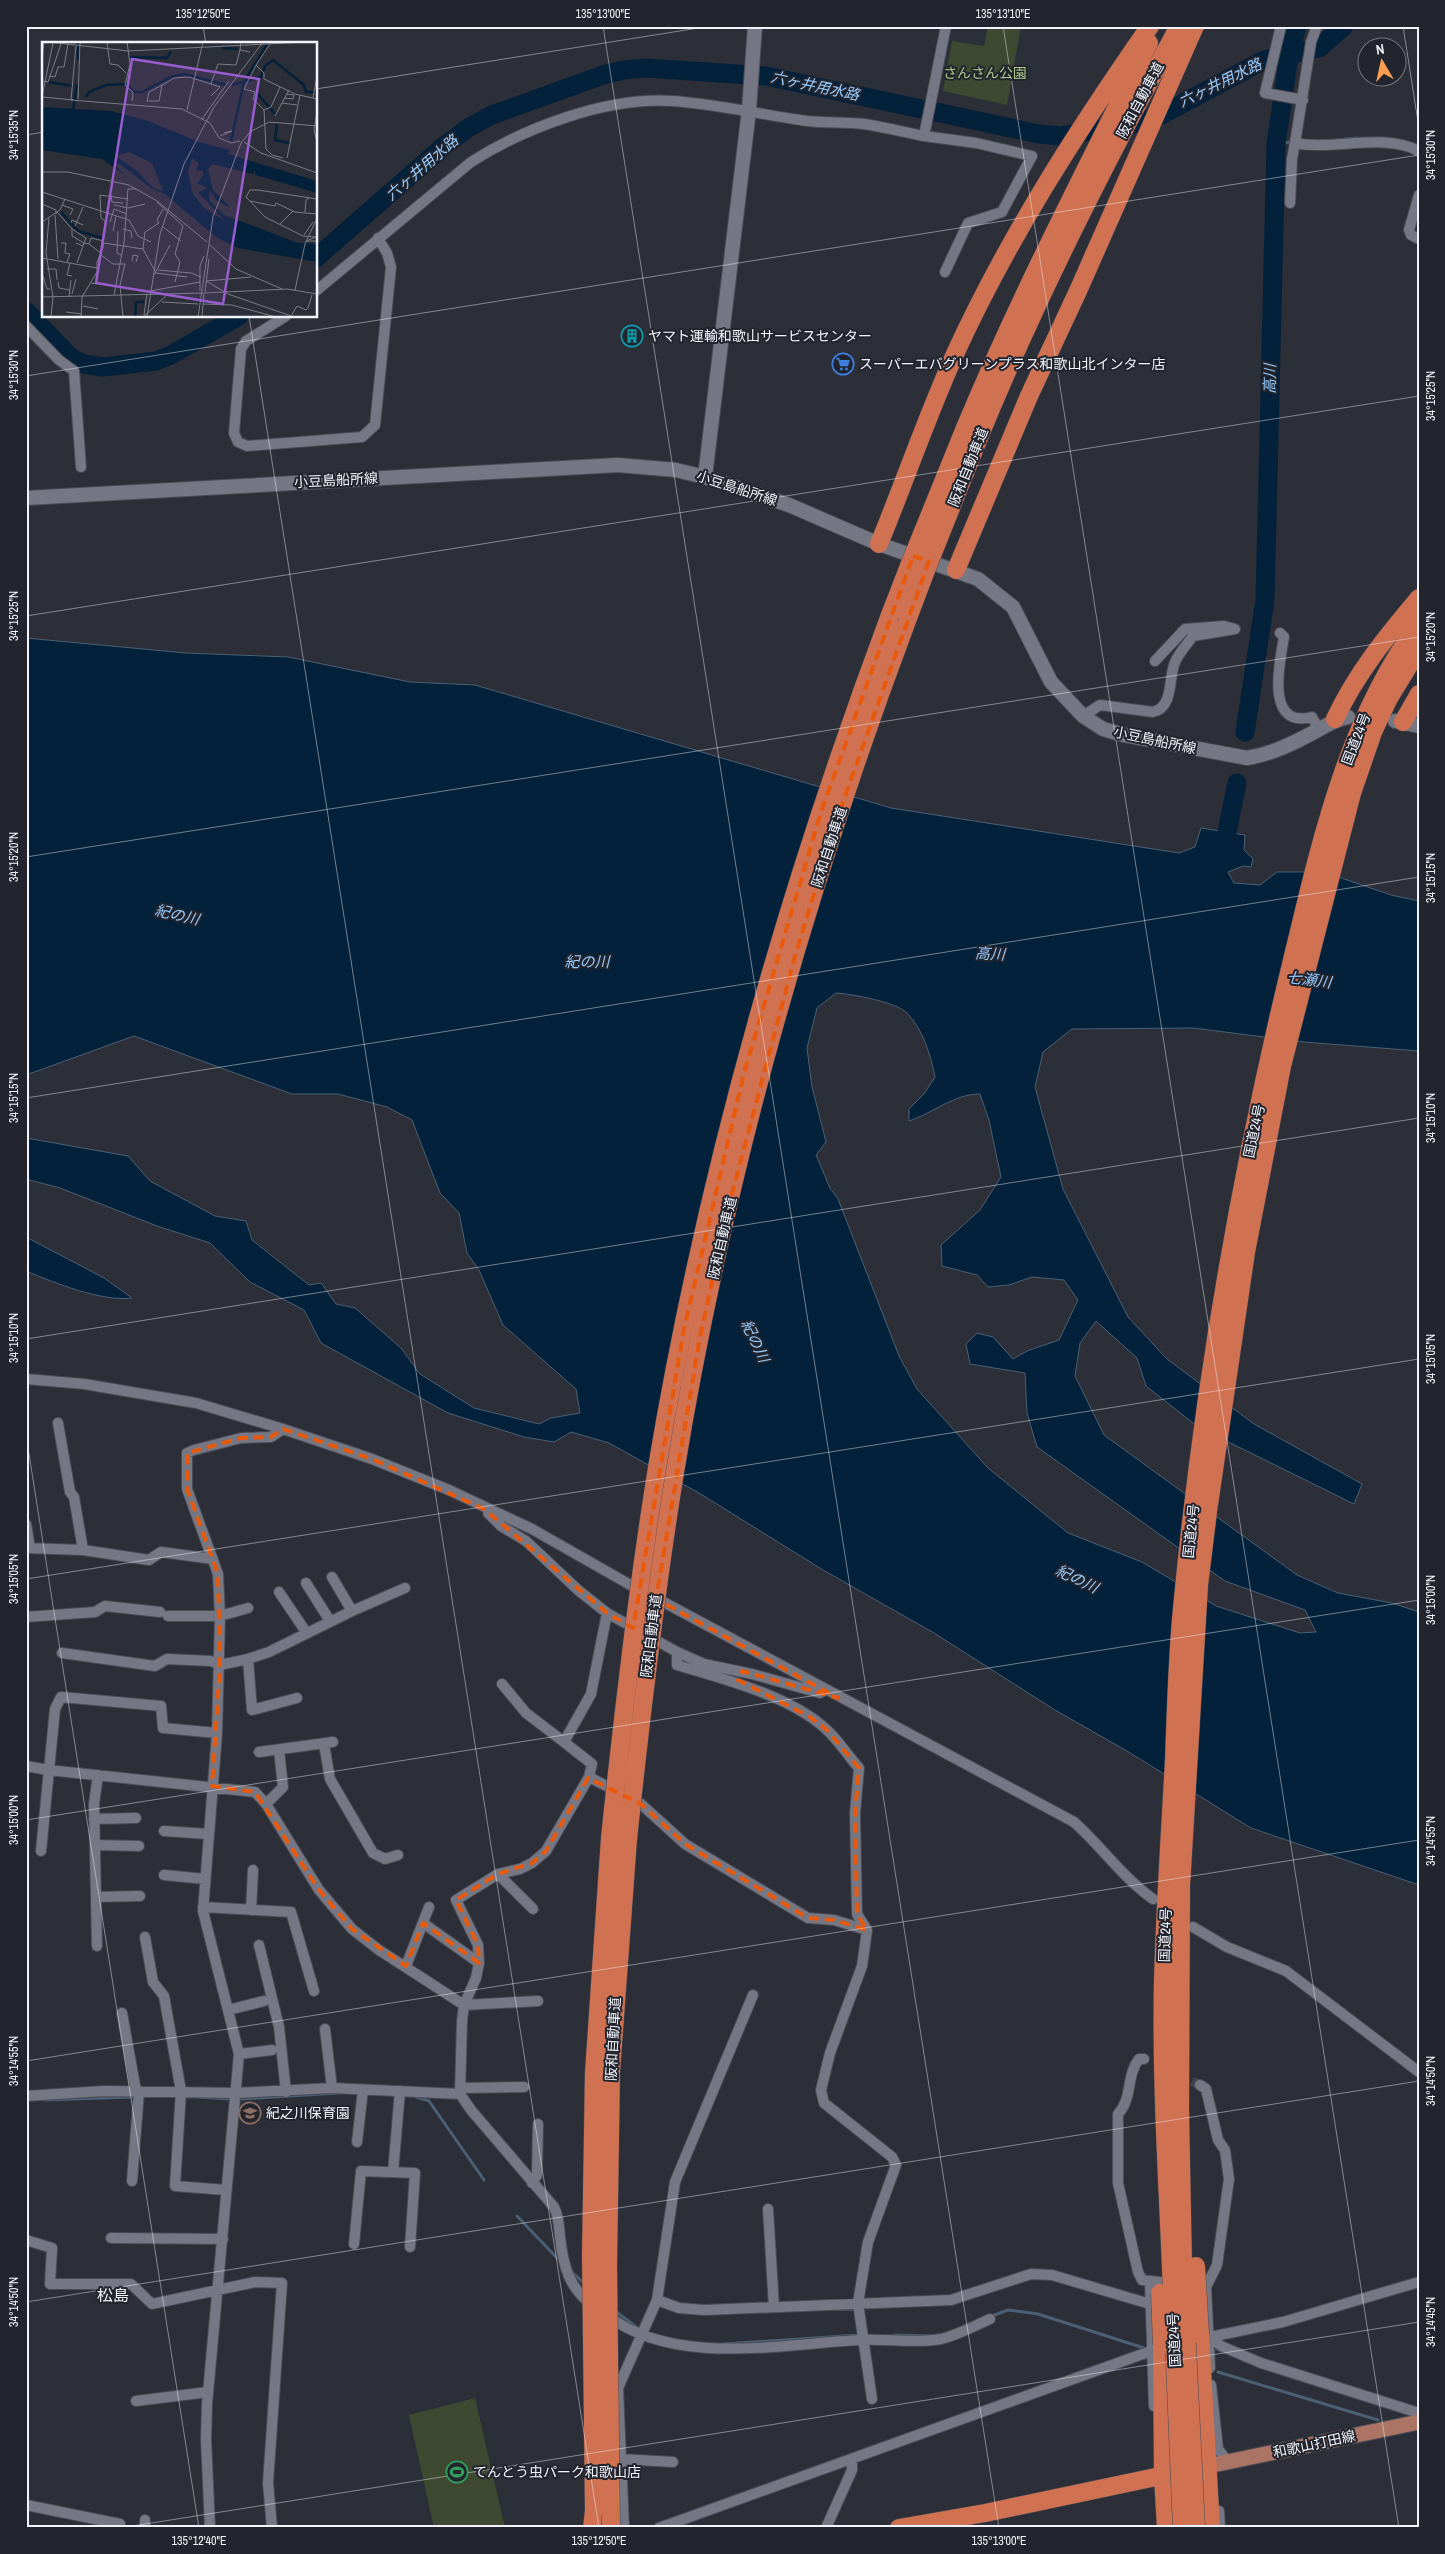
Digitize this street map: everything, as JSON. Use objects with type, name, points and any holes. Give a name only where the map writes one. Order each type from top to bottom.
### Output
[{"type":"highway","points":[[879,544],[955,355],[1002,261],[1067,148],[1150,26]]},
{"type":"highway","name":"阪和自動車道","points":[[593,2522],[591,2255],[602,2072],[610,1838],[636,1608],[658,1465],[684,1329],[712,1205],[744,1073],[782,939],[824,803],[890,615],[917,569],[973,432],[1022,298],[1095,147],[1158,26]]},
{"type":"highway","name":"阪和自動車道","points":[[973,432],[1116,144],[1179,26]]},
{"type":"highway","points":[[956,570],[1029,396],[1078,291],[1143,139],[1195,26]]},
{"type":"highway","name":"阪和自動車道","points":[[611,2528],[608,2293],[602,2072],[616,1976],[628,1839],[653,1622],[676,1470],[700,1337],[728,1209],[795,956],[838,816],[905,626],[917,569]]},
{"type":"highway","points":[[1341,718],[1349,688],[1377,647],[1419,598]]},
{"type":"highway","name":"国道24号","points":[[1182,2528],[1164,2078],[1163,1982],[1174,1881],[1199,1585],[1246,1252],[1282,1066],[1345,791],[1354,740],[1370,702],[1400,648],[1419,624]]},
{"type":"highway","name":"国道24号","points":[[1345,791],[1394,690],[1419,648]]},
{"type":"highway","points":[[1406,723],[1419,694]]},
{"type":"highway","name":"国道24号","points":[[1174,1881],[1180,2110],[1172,2270],[1196,2528]]},
{"type":"highway","points":[[1172,2270],[1205,2336],[1211,2528]]},
{"type":"highway","points":[[1166,2528],[1160,2471],[1156,2348],[1172,2270]]},
{"type":"highway","points":[[900,2528],[986,2513],[1160,2471],[1208,2466]]},
{"type":"main road","points":[[705,477],[749,110],[754,64],[755,26]]},
{"type":"main road","name":"小豆島船所線","points":[[26,498],[618,465],[676,470],[705,477],[789,505],[879,544],[956,570],[978,580],[1013,607],[1051,682],[1083,716],[1102,729],[1124,735],[1247,758],[1264,755],[1283,748],[1341,718]]},
{"type":"main road","name":"和歌山打田線","points":[[1208,2466],[1419,2422]]},
{"type":"street","points":[[924,136],[946,26]]},
{"type":"street","points":[[1281,26],[1265,93],[1299,99]]},
{"type":"street","points":[[1290,203],[1292,159],[1296,143],[1299,99],[1311,42],[1317,26]]},
{"type":"street","points":[[318,289],[472,162],[499,144],[541,127],[612,106],[671,101],[749,110],[808,121],[863,124],[924,136],[976,143],[1032,156],[1002,212],[968,223],[945,272]]},
{"type":"street","points":[[1296,143],[1307,145],[1346,142],[1382,144],[1411,147],[1419,151]]},
{"type":"street","points":[[1419,195],[1409,230],[1410,235],[1419,239]]},
{"type":"street","points":[[283,318],[246,341],[241,349],[234,433],[238,442],[247,446],[362,437],[375,424],[391,267],[387,253],[378,238]]},
{"type":"street","points":[[26,326],[59,360],[74,371],[81,466]]},
{"type":"street","points":[[1083,716],[1100,705],[1152,712],[1159,710],[1165,705],[1175,662],[1193,636],[1235,629],[1224,626],[1185,629],[1155,661]]},
{"type":"street","points":[[1280,633],[1284,637],[1277,679],[1281,703],[1288,713],[1302,719],[1312,717],[1319,730]]},
{"type":"street","points":[[26,1379],[84,1384],[196,1403],[283,1428],[372,1459],[449,1490],[484,1509],[532,1529],[838,1698],[905,1731],[1074,1822],[1090,1837],[1125,1878],[1153,1898]]},
{"type":"street","points":[[58,1424],[83,1550]]},
{"type":"street","points":[[210,2528],[206,2439],[208,2392],[239,2054],[202,1907],[217,1733],[220,1616],[218,1574],[187,1489],[188,1453],[241,1438],[271,1438],[283,1428]]},
{"type":"street","points":[[484,1509],[501,1526],[526,1541],[578,1590],[607,1613],[677,1652],[704,1664],[752,1674],[838,1698]]},
{"type":"street","points":[[26,1524],[28,1548],[83,1550],[150,1560],[161,1552],[212,1559]]},
{"type":"street","points":[[332,1577],[352,1611]]},
{"type":"street","points":[[306,1583],[330,1621]]},
{"type":"street","points":[[62,1652],[154,1666],[167,1659],[211,1661],[220,1665],[269,1652],[306,1632],[405,1588]]},
{"type":"street","points":[[279,1592],[306,1632]]},
{"type":"street","points":[[26,1617],[96,1612],[105,1606],[164,1614],[220,1616],[248,1608]]},
{"type":"street","points":[[564,1742],[591,1694],[607,1613]]},
{"type":"street","points":[[677,1652],[677,1665],[755,1689],[810,1717],[827,1730],[859,1768],[855,1813],[857,1914],[867,1930],[862,1966],[830,2053],[821,2090],[824,2103],[892,2157],[896,2164],[868,2242],[858,2303],[872,2399]]},
{"type":"street","points":[[248,1659],[252,1710],[297,1698]]},
{"type":"street","points":[[502,1684],[526,1714],[592,1764],[589,1777],[546,1851],[526,1866],[498,1874],[456,1900],[478,1945],[476,1978],[464,2004],[460,2091],[558,2215],[562,2257],[566,2272],[578,2292],[614,2321],[686,2347],[722,2348],[863,2337],[938,2340],[990,2319]]},
{"type":"street","points":[[41,1851],[54,1709],[61,1697],[162,1706],[163,1728],[217,1733]]},
{"type":"street","points":[[258,1752],[328,1743],[330,1779],[373,1853],[385,1859],[398,1855]]},
{"type":"street","points":[[266,1804],[283,1787],[279,1750]]},
{"type":"street","points":[[26,1766],[255,1792],[266,1804],[319,1890],[352,1929],[464,2004],[538,2001]]},
{"type":"street","points":[[97,1946],[94,1819],[98,1775]]},
{"type":"street","points":[[589,1777],[641,1804],[685,1844],[808,1918],[834,1920],[867,1930]]},
{"type":"street","points":[[94,1819],[136,1818]]},
{"type":"street","points":[[164,1831],[208,1834]]},
{"type":"street","points":[[95,1845],[139,1846]]},
{"type":"street","points":[[252,1910],[253,1870]]},
{"type":"street","points":[[498,1874],[533,1909]]},
{"type":"street","points":[[164,1875],[205,1879]]},
{"type":"street","points":[[96,1897],[140,1896]]},
{"type":"street","points":[[202,1907],[291,1912],[314,1991]]},
{"type":"street","points":[[406,1966],[429,1907]]},
{"type":"street","points":[[423,1923],[478,1963]]},
{"type":"street","points":[[1193,1927],[1228,1946],[1286,1971],[1419,2072]]},
{"type":"street","points":[[145,1937],[153,1982],[164,1996],[181,2095],[174,2186],[226,2190]]},
{"type":"street","points":[[259,1945],[279,2027],[286,2092]]},
{"type":"street","points":[[624,2528],[618,2388],[657,2300],[675,2182],[753,1995]]},
{"type":"street","points":[[228,2010],[264,2001]]},
{"type":"street","points":[[122,2013],[138,2094],[132,2181]]},
{"type":"street","points":[[325,2029],[332,2088]]},
{"type":"street","points":[[239,2054],[272,2050]]},
{"type":"street","points":[[1144,2059],[1139,2059],[1134,2065],[1126,2106],[1118,2114],[1118,2183],[1138,2272],[1142,2280],[1172,2270],[1206,2287]]},
{"type":"street","points":[[1200,2085],[1206,2090],[1218,2140],[1226,2150],[1229,2179],[1217,2265],[1206,2287],[1205,2336],[1218,2449],[1228,2462]]},
{"type":"street","points":[[26,2096],[181,2095],[286,2092],[332,2088],[400,2094],[524,2087]]},
{"type":"street","points":[[357,2142],[362,2092]]},
{"type":"street","points":[[393,2172],[400,2094]]},
{"type":"street","points":[[532,2183],[538,2175],[538,2124]]},
{"type":"street","points":[[354,2244],[361,2171],[415,2173],[410,2247]]},
{"type":"street","points":[[768,2209],[774,2308]]},
{"type":"street","points":[[111,2238],[223,2239]]},
{"type":"street","points":[[26,2240],[52,2248],[50,2284],[131,2284],[152,2304],[218,2292],[255,2282],[282,2283],[268,2483],[272,2528]]},
{"type":"street","points":[[659,2528],[1156,2348],[1150,2304],[1172,2270]]},
{"type":"street","points":[[657,2300],[691,2310],[951,2300],[1031,2274],[1052,2276],[1150,2304]]},
{"type":"street","points":[[1205,2336],[1283,2322],[1419,2282]]},
{"type":"street","points":[[1205,2336],[1221,2346],[1261,2363],[1419,2413]]},
{"type":"street","points":[[136,2401],[208,2392]]},
{"type":"street","points":[[621,2459],[673,2462]]},
{"type":"street","points":[[826,2528],[852,2470],[852,2459]]},
{"type":"street","points":[[1208,2466],[1218,2500],[1220,2528]]},
{"type":"street","points":[[1158,2528],[1160,2471]]},
{"type":"street","points":[[26,2505],[120,2524]]},
{"type":"highlighted area","points":[[913,556],[929,561],[838,816],[795,956],[728,1209],[700,1337],[656,1599],[838,1698],[742,1671],[738,1680],[810,1717],[827,1730],[859,1768],[855,1813],[857,1914],[867,1930],[834,1920],[808,1918],[685,1844],[641,1804],[588,1778],[546,1851],[532,1863],[498,1874],[456,1900],[478,1945],[479,1963],[423,1923],[406,1966],[352,1929],[319,1890],[255,1792],[212,1786],[220,1665],[218,1574],[187,1489],[187,1453],[241,1438],[271,1437],[283,1429],[372,1459],[484,1509],[607,1613],[633,1628],[684,1329],[744,1073],[821,812]]},
{"type":"green space","name":"さんさん公園","points":[[988,26],[1021,26],[1007,105],[943,91],[952,41],[984,46]]},
{"type":"green space","name":"てんとう虫パーク和歌山店","points":[[475,2398],[505,2528],[434,2528],[409,2415]]},
{"type":"water","name":"紀の川","points":[[26,638],[186,653],[288,657],[410,682],[475,685],[891,808],[1179,853],[1195,847],[1201,828],[1245,835],[1244,850],[1253,859],[1251,867],[1243,866],[1228,872],[1234,883],[1260,885],[1277,872],[1324,872],[1391,895],[1419,901],[1419,1051],[1304,1042],[1193,1028],[1072,1029],[1043,1052],[1035,1087],[1063,1189],[1128,1317],[1167,1359],[1254,1424],[1362,1484],[1354,1504],[1198,1427],[1146,1386],[1137,1358],[1096,1321],[1080,1343],[1075,1376],[1104,1435],[1297,1575],[1338,1593],[1392,1603],[1419,1612],[1419,1885],[1251,1828],[1127,1751],[1055,1710],[934,1633],[823,1570],[699,1493],[609,1443],[571,1432],[554,1442],[524,1437],[448,1413],[321,1343],[304,1310],[250,1282],[210,1243],[157,1226],[60,1188],[26,1179],[26,1138],[128,1156],[150,1181],[215,1216],[246,1221],[252,1240],[309,1285],[321,1283],[336,1304],[355,1308],[401,1348],[420,1374],[474,1408],[539,1424],[551,1418],[580,1413],[576,1389],[503,1325],[479,1270],[467,1253],[459,1213],[440,1193],[412,1120],[387,1107],[338,1094],[292,1094],[134,1036],[26,1075]],"holes":[[[836,993],[873,999],[894,1005],[907,1013],[918,1027],[929,1052],[935,1077],[924,1094],[909,1109],[909,1121],[952,1100],[980,1094],[989,1120],[1001,1177],[980,1210],[941,1245],[942,1266],[977,1275],[988,1287],[1009,1285],[1032,1277],[1064,1280],[1078,1300],[1059,1340],[1027,1351],[1013,1359],[993,1337],[977,1333],[966,1344],[970,1364],[1025,1373],[1027,1413],[1037,1447],[1225,1581],[1305,1610],[1316,1632],[1300,1633],[1216,1606],[1142,1562],[1068,1533],[988,1468],[917,1389],[899,1356],[838,1199],[830,1188],[816,1155],[826,1142],[812,1087],[807,1048],[817,1008]]]},
{"type":"water","points":[[26,1237],[104,1278],[132,1298],[107,1297],[93,1294],[64,1286],[26,1271]]},
{"type":"waterway","name":"高川","points":[[1245,732],[1265,600],[1276,144],[1289,56],[1297,26]]},
{"type":"waterway","name":"六ヶ井用水路","points":[[318,256],[444,146],[468,128],[492,115],[603,75],[623,70],[646,68],[766,76],[1039,134],[1060,136],[1139,123],[1161,115],[1264,60],[1319,48],[1344,26]]},
{"type":"waterway","points":[[1336,140],[1357,138]]},
{"type":"waterway","points":[[1276,144],[1290,142]]},
{"type":"waterway","name":"六ヶ井用水路","points":[[26,311],[70,357],[84,364],[103,367],[156,361],[171,355],[236,318]]},
{"type":"waterway","name":"高川","points":[[1222,857],[1237,783]]},
{"type":"waterway","points":[[241,2099],[338,2093]]},
{"type":"waterway","points":[[44,2100],[135,2097]]},
{"type":"waterway","points":[[197,2097],[231,2099]]},
{"type":"waterway","points":[[416,2097],[429,2101],[484,2180]]},
{"type":"waterway","points":[[517,2216],[557,2258]]},
{"type":"waterway","points":[[573,2273],[585,2284]]},
{"type":"waterway","points":[[614,2310],[639,2329]]},
{"type":"waterway","points":[[989,2317],[1008,2310],[1038,2314],[1144,2348]]},
{"type":"waterway","points":[[723,2344],[859,2335]]},
{"type":"waterway","points":[[895,2335],[931,2336]]},
{"type":"waterway","points":[[1218,2372],[1378,2420]]},
{"type":"tunnel","points":[[1178,2075],[1200,2085]]},
{"type":"place","name":"ヤマト運輸和歌山サービスセンター","points":[[632,336]]},
{"type":"place","name":"スーパーエバグリーンプラス和歌山北インター店","points":[[843,364]]},
{"type":"place","name":"紀之川保育園","points":[[250,2113]]},
{"type":"place","name":"てんとう虫パーク和歌山店","points":[[457,2472]]},
{"type":"district","name":"松島","points":[[113,2295]]},
{"type":"water label","name":"七瀬川","points":[[1309,980]]}]
